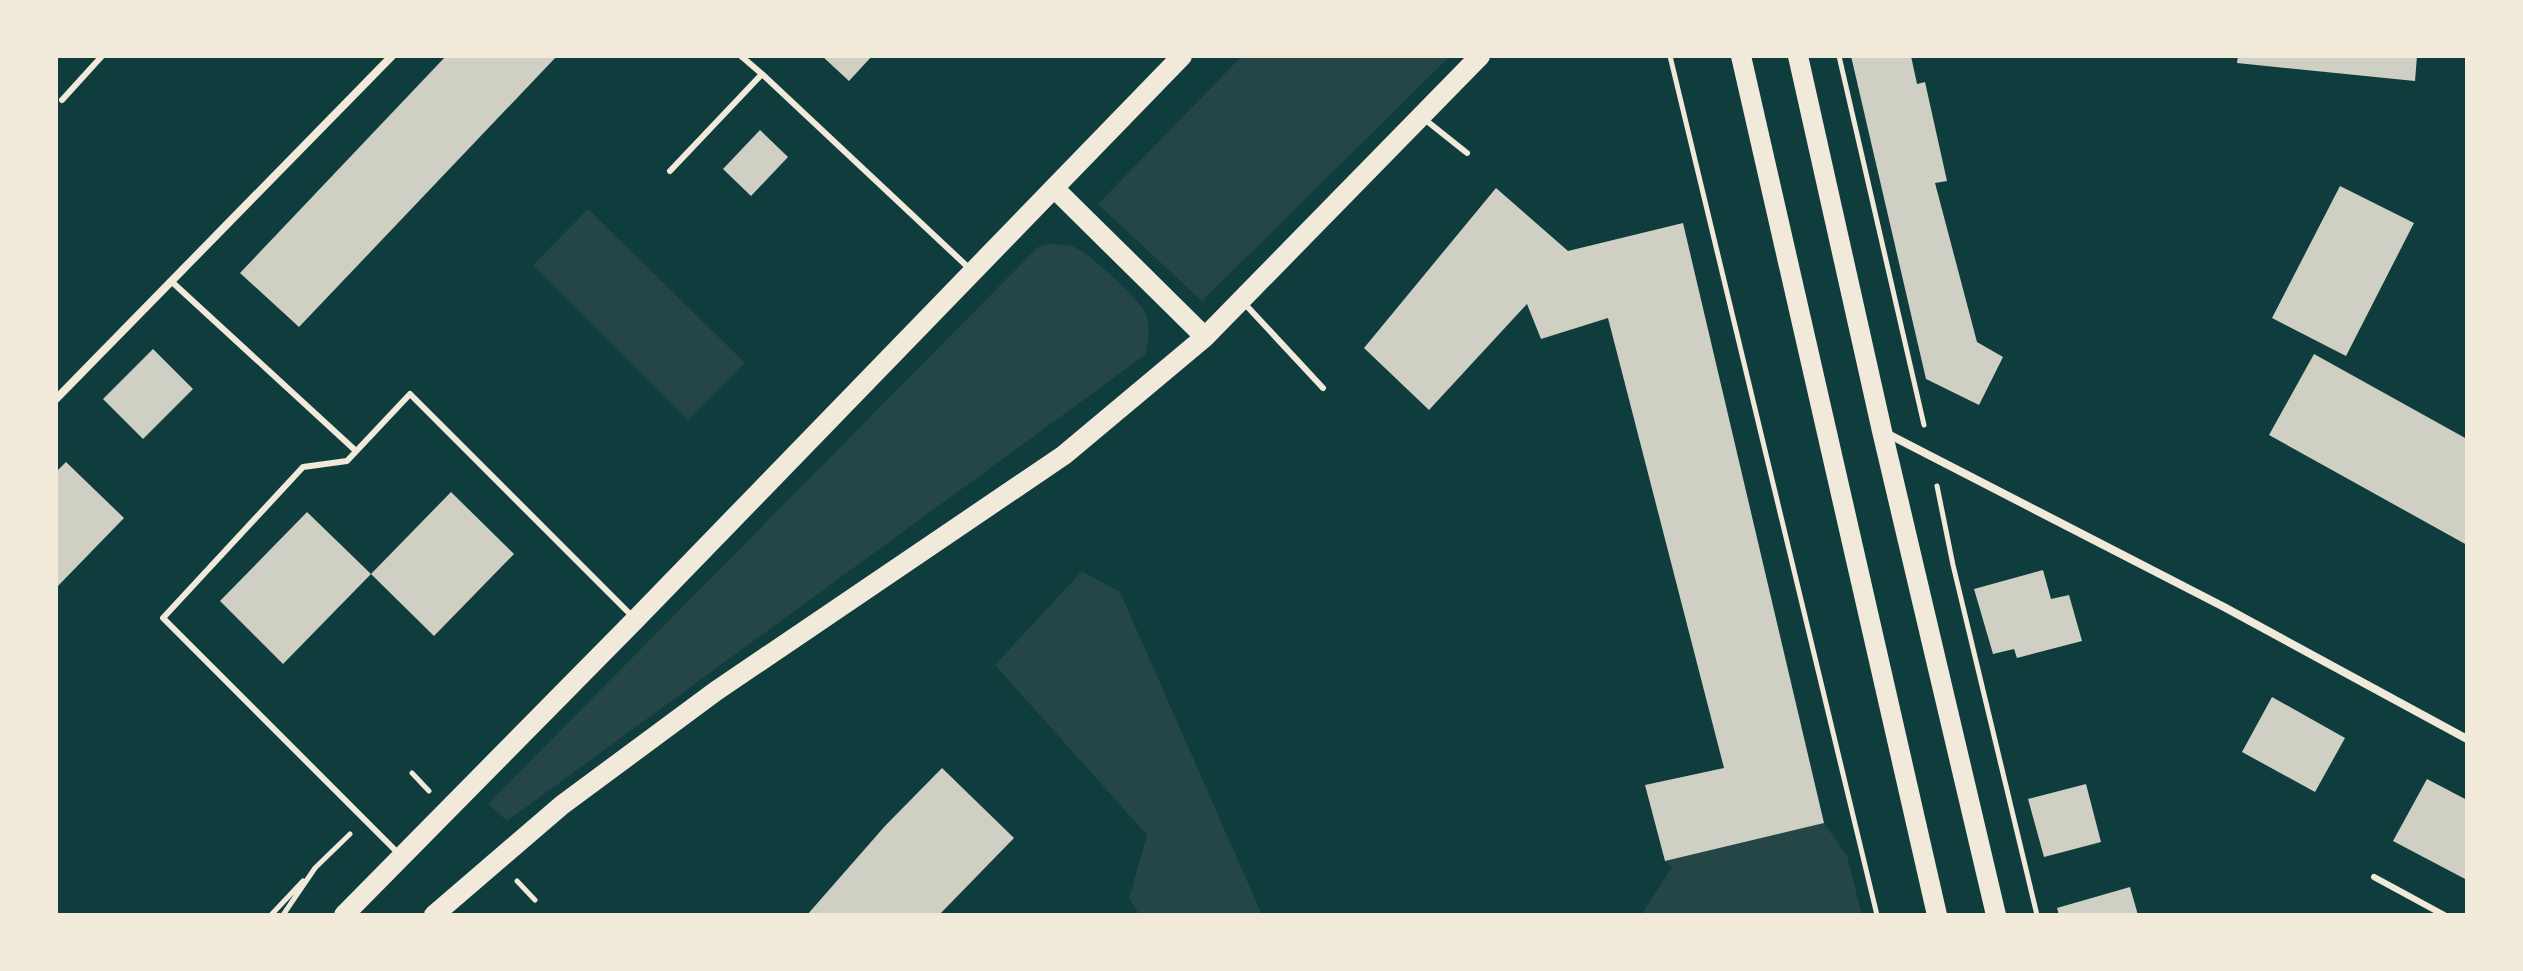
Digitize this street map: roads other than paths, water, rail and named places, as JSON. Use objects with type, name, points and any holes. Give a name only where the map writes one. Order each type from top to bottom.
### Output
[{"type":"main road","points":[[344,915],[1182,56]]},
{"type":"main road","points":[[434,915],[562,805],[716,691],[1064,455],[1205,337],[1480,56]]},
{"type":"main road","points":[[1741,56],[1937,915]]},
{"type":"main road","points":[[1798,56],[1996,915]]},
{"type":"main road","points":[[1054,188],[1205,337]]},
{"type":"street","points":[[56,399],[392,56]]},
{"type":"street","points":[[1882,431],[2224,607],[2467,739]]},
{"type":"lane","points":[[62,100],[102,56]]},
{"type":"lane","points":[[741,56],[973,272]]},
{"type":"lane","points":[[670,171],[762,74]]},
{"type":"lane","points":[[1421,116],[1467,153]]},
{"type":"lane","points":[[171,281],[356,451]]},
{"type":"lane","points":[[1241,300],[1323,388]]},
{"type":"lane","points":[[401,856],[163,618],[303,467],[347,461],[410,394],[636,619]]},
{"type":"lane","points":[[2374,877],[2444,915]]}]
